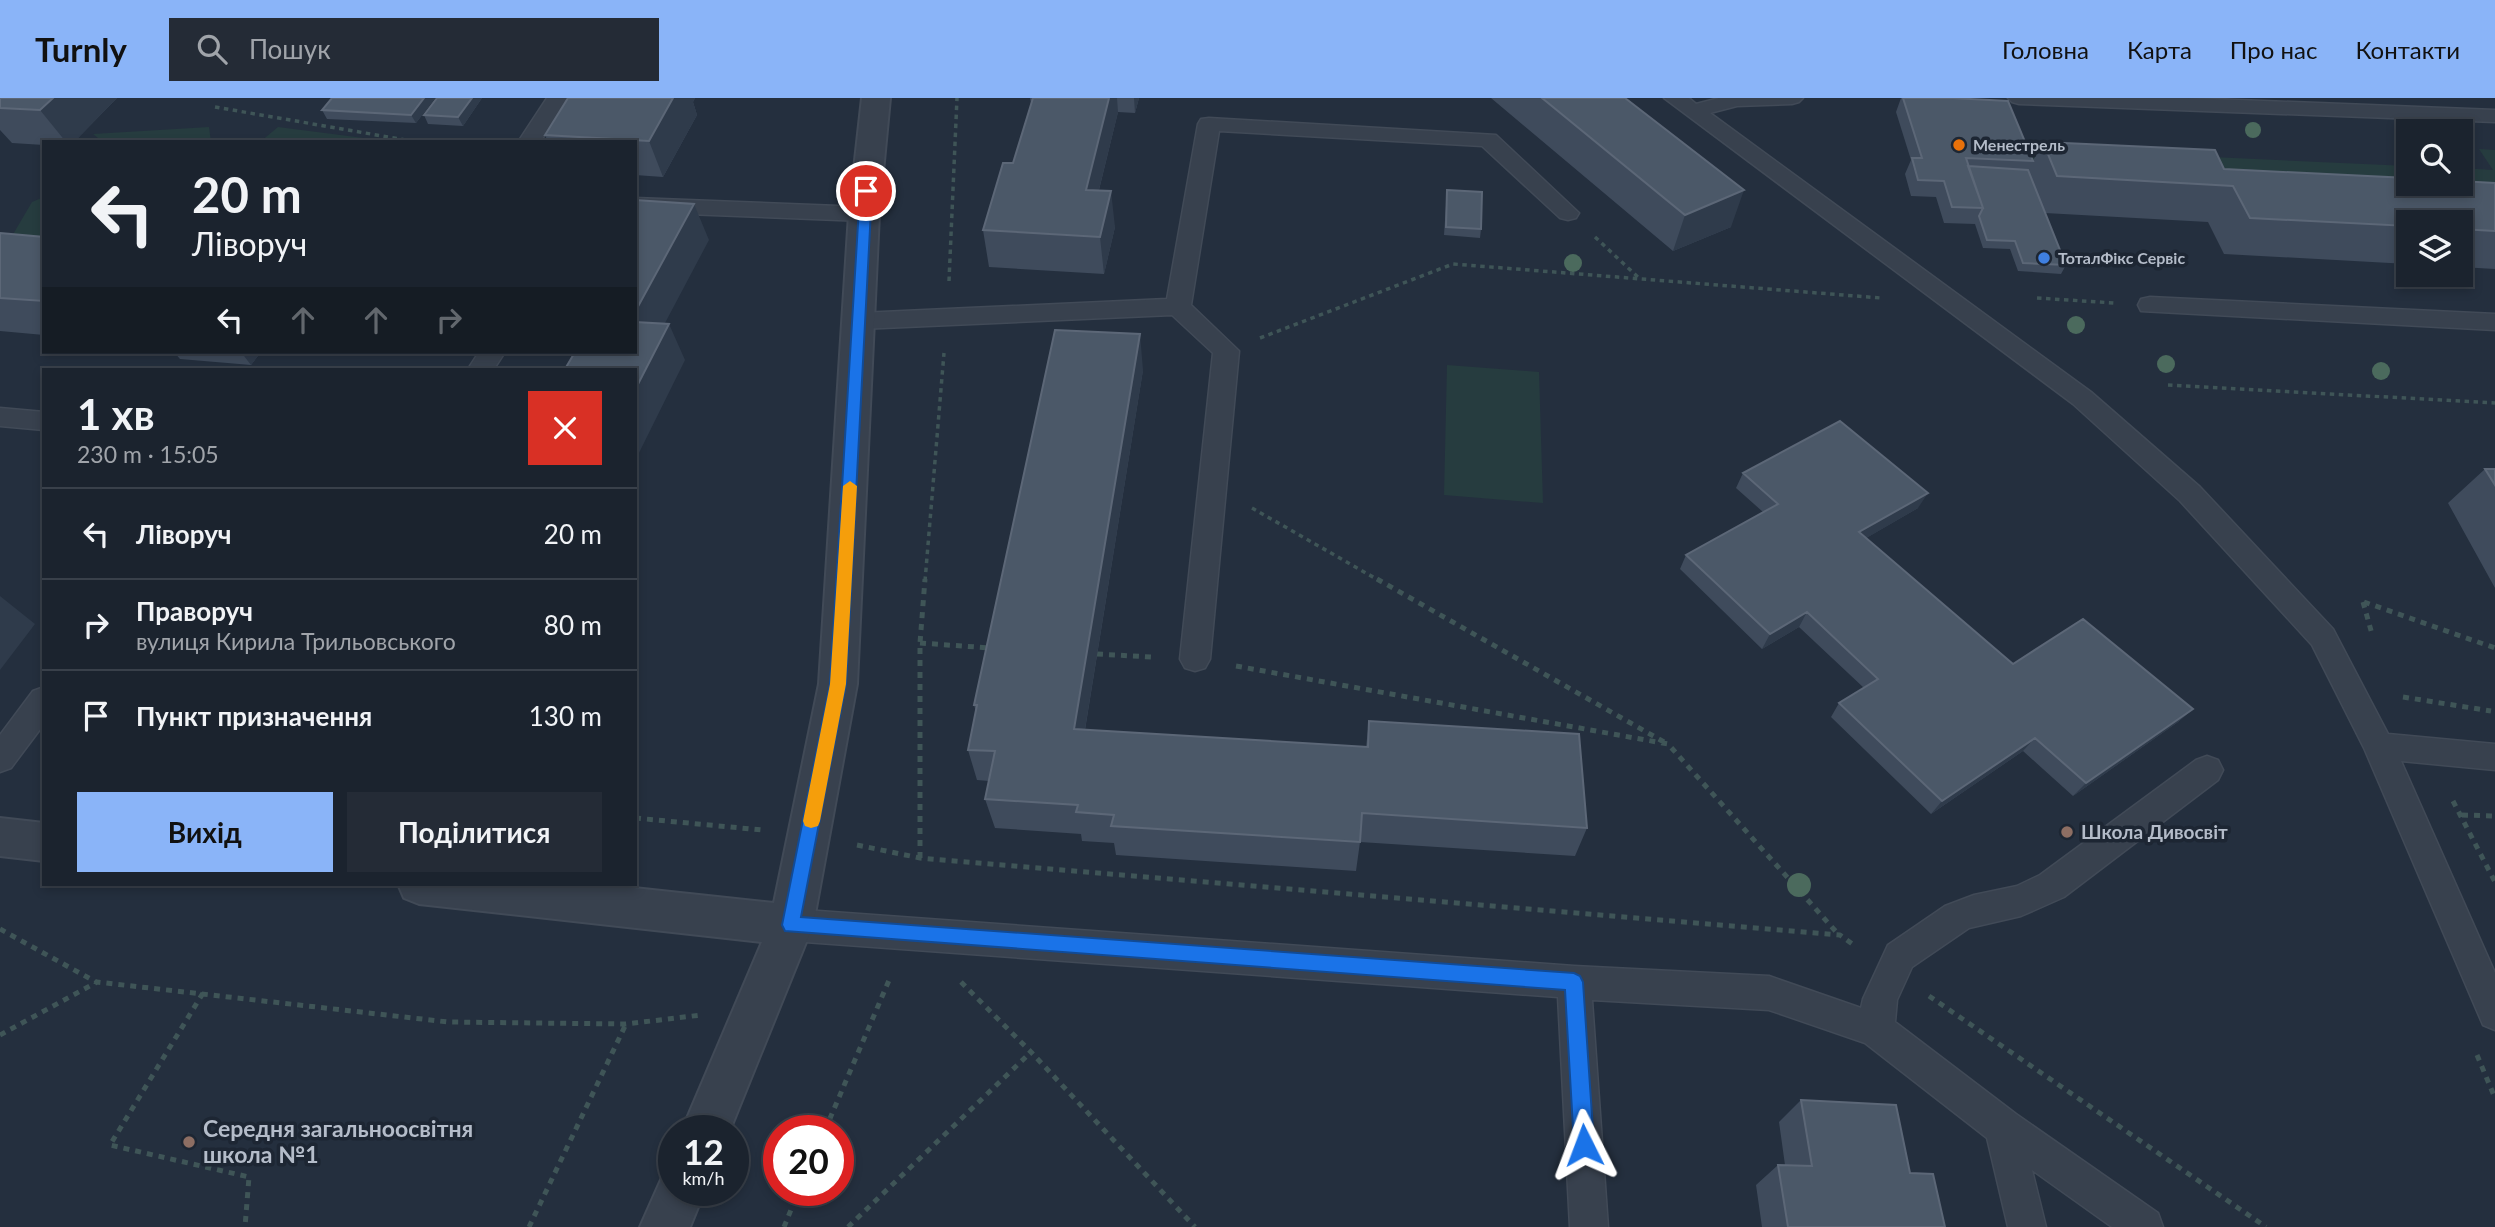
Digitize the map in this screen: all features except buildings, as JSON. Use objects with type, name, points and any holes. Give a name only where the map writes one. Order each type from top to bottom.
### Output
[{"type":"street","points":[[712,1115],[791,925],[838,684],[864,215],[876,98]]},
{"type":"street","points":[[0,837],[42,842]]},
{"type":"street","points":[[437,886],[791,925]]},
{"type":"street","points":[[665,1227],[674,1206]]},
{"type":"lane","points":[[530,140],[558,98]]},
{"type":"lane","points":[[1684,104],[1792,98]]},
{"type":"lane","points":[[2019,98],[2495,116]]},
{"type":"lane","points":[[2420,112],[2437,98]]},
{"type":"lane","points":[[1684,104],[2082,398],[2190,494],[2323,637],[2379,746],[2495,1013]]},
{"type":"lane","points":[[1178,307],[1209,124],[1488,140],[1568,213]]},
{"type":"lane","points":[[637,205],[864,215]]},
{"type":"lane","points":[[2150,305],[2495,322]]},
{"type":"lane","points":[[860,321],[1178,307],[1226,351],[1195,659]]},
{"type":"lane","points":[[0,417],[42,421]]},
{"type":"lane","points":[[0,759],[42,703]]},
{"type":"lane","points":[[2379,746],[2495,757]]},
{"type":"lane","points":[[1876,1030],[1880,999],[1900,956],[1957,916],[1973,910],[2021,901],[2052,886],[2207,770]]},
{"type":"lane","points":[[791,925],[1574,982],[1769,993],[1876,1030],[2003,1127],[2144,1227]]},
{"type":"lane","points":[[1574,982],[1589,1227]]},
{"type":"lane","points":[[2003,1127],[2027,1227]]},
{"type":"path","points":[[920,858],[920,643],[947,317],[957,98]]},
{"type":"path","points":[[215,107],[405,140]]},
{"type":"path","points":[[1568,213],[1640,279]]},
{"type":"path","points":[[1226,351],[1453,264],[1889,299]]},
{"type":"path","points":[[2037,298],[2150,305]]},
{"type":"path","points":[[2168,385],[2495,403]]},
{"type":"path","points":[[1214,486],[1668,744],[1840,935]]},
{"type":"path","points":[[2363,601],[2495,648]]},
{"type":"path","points":[[920,643],[1001,648]]},
{"type":"path","points":[[1097,654],[1195,659],[1668,744]]},
{"type":"path","points":[[2401,697],[2495,712]]},
{"type":"path","points":[[2495,816],[2462,815],[2495,882]]},
{"type":"path","points":[[0,929],[97,982],[448,1022],[626,1024],[757,1009]]},
{"type":"path","points":[[831,1115],[893,970]]},
{"type":"path","points":[[956,977],[1031,1052],[1195,1227]]},
{"type":"path","points":[[0,1035],[97,982]]},
{"type":"path","points":[[203,993],[110,1144],[248,1177],[245,1227]]},
{"type":"path","points":[[529,1227],[626,1024]]},
{"type":"path","points":[[2473,1047],[2495,1098]]},
{"type":"path","points":[[848,1227],[1031,1052]]},
{"type":"path","points":[[784,1227],[793,1206]]},
{"type":"green space","points":[[209,127],[211,140],[100,140],[93,134]]},
{"type":"green space","points":[[278,127],[379,140],[262,140]]},
{"type":"green space","points":[[2017,148],[2396,165],[2396,196],[2473,196],[2473,169],[2493,170],[2479,149],[2495,150],[2495,218],[2473,216],[2473,210],[2410,210],[2027,174]]},
{"type":"green space","points":[[42,198],[42,250],[5,248],[32,202]]},
{"type":"green space","points":[[1447,365],[1539,372],[1543,503],[1444,495]]},
{"type":"slow traffic","points":[[811,821],[838,684],[850,486]]},
{"type":"place","name":"Менестрель","points":[[1959,145]]},
{"type":"place","name":"ТоталФікс Сервіс","points":[[2044,258]]},
{"type":"place","name":"Школа Дивосвіт","points":[[2067,832]]},
{"type":"place","name":"Середня загальноосвітня школа №1","points":[[189,1142]]},
{"type":"route","points":[[866,191],[838,684],[791,925],[1574,982],[1584,1145]]}]
